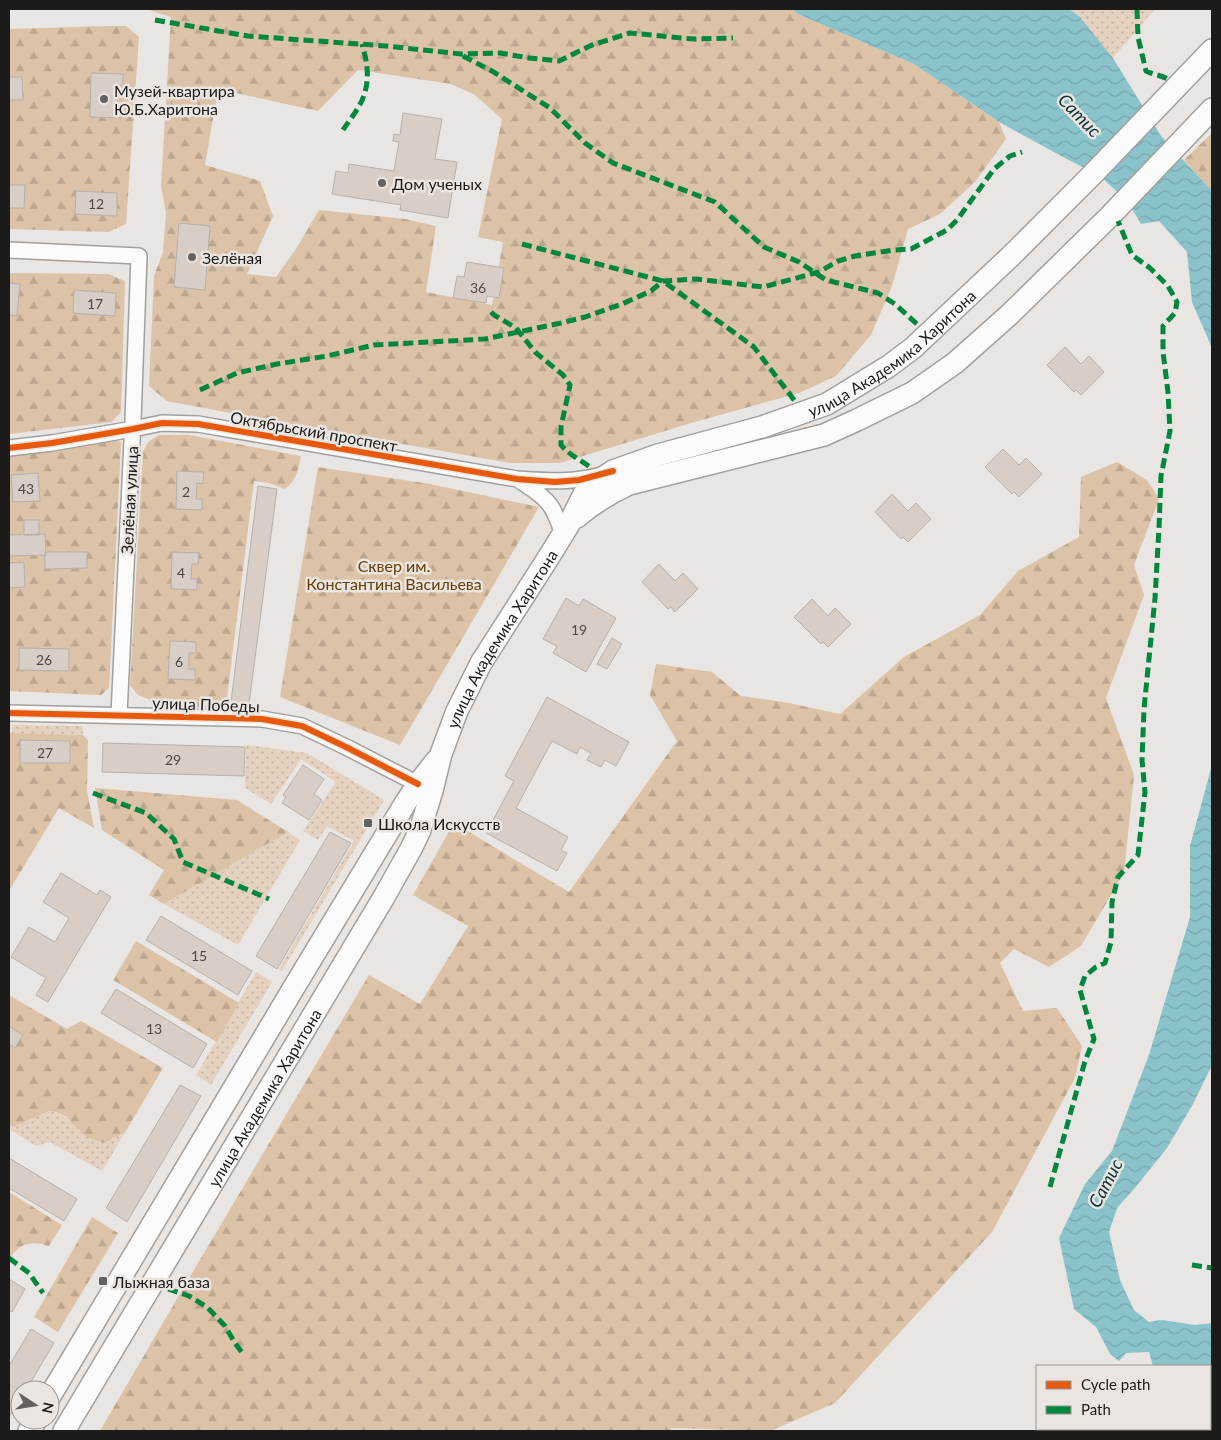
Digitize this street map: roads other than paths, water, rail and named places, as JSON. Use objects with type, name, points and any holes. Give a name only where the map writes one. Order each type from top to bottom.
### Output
[{"type":"main road","name":"улица Академика Харитона","points":[[60,1380],[296,984],[425,787],[433,767],[441,754],[457,711],[481,663],[565,530],[584,494],[595,483],[614,471],[658,455],[762,427],[826,404],[889,366],[913,348],[966,299],[1090,178],[1212,50]]},
{"type":"main road","name":"улица Академика Харитона","points":[[565,530],[590,506],[630,484],[824,435],[912,393],[955,363],[1009,315],[1120,206],[1212,108]]},
{"type":"main road","name":"улица Академика Харитона","points":[[64,1431],[384,897],[416,838],[426,814],[425,787]]},
{"type":"street","name":"Зелёная улица","points":[[9,250],[139,256],[119,715]]},
{"type":"street","name":"Октябрьский проспект","points":[[9,448],[132,430],[162,423],[198,424],[517,479],[555,482],[579,480],[614,471]]},
{"type":"street","name":"Октябрьский проспект","points":[[517,479],[534,486],[584,494],[611,493]]},
{"type":"street","name":"Октябрьский проспект","points":[[517,479],[540,495],[549,504],[565,530]]},
{"type":"street","name":"улица Победы","points":[[9,713],[262,719],[302,726],[425,787]]},
{"type":"water","name":"Сатис","points":[[791,9],[1069,9],[1080,17],[1113,58],[1161,136],[1212,191],[1212,348],[1192,302],[1187,252],[1159,221],[1141,224],[1128,202],[1100,176],[999,122],[914,64],[800,15]]},
{"type":"water","name":"Сатис","points":[[1212,765],[1212,1065],[1193,1104],[1167,1148],[1117,1208],[1109,1232],[1120,1280],[1134,1310],[1149,1322],[1162,1320],[1195,1325],[1212,1323],[1212,1397],[1211,1365],[1153,1365],[1149,1352],[1126,1353],[1119,1361],[1110,1354],[1096,1327],[1074,1309],[1059,1238],[1085,1184],[1112,1151],[1149,1055],[1190,917],[1190,846]]},
{"type":"place","name":"Музей-квартира Ю.Б.Харитона","points":[[104,99]]},
{"type":"place","name":"Дом ученых","points":[[382,183]]},
{"type":"place","name":"Зелёная","points":[[192,257]]},
{"type":"place","name":"Школа Искусств","points":[[368,823]]},
{"type":"place","name":"Лыжная база","points":[[103,1281]]},
{"type":"park label","name":"Сквер им. Константина Васильева","points":[[394,574]]}]
